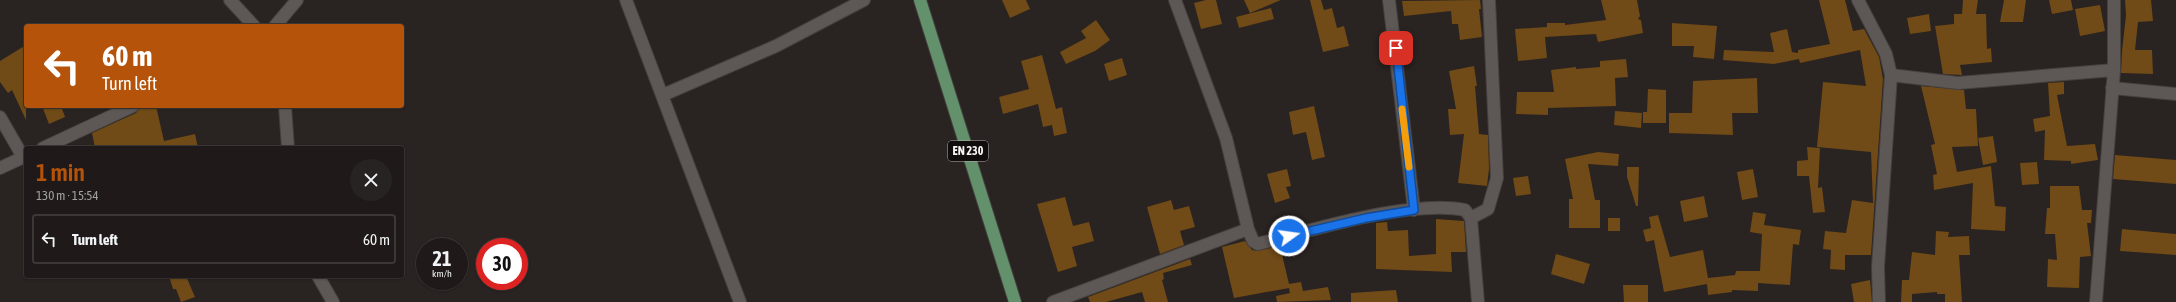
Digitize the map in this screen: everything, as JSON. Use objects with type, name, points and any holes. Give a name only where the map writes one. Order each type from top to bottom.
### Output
[{"type":"main road","name":"EN 230","points":[[920,0],[1015,302]]},
{"type":"street","points":[[230,0],[252,24]]},
{"type":"street","points":[[277,24],[297,0]]},
{"type":"street","points":[[626,0],[663,94],[740,302]]},
{"type":"street","points":[[663,94],[776,46],[864,0]]},
{"type":"street","points":[[1175,0],[1226,138],[1248,229],[1253,242],[1258,244],[1366,218],[1414,210],[1455,208],[1465,210],[1471,218],[1478,302]]},
{"type":"street","points":[[1389,0],[1414,210]]},
{"type":"street","points":[[1471,218],[1488,209],[1497,178],[1489,0]]},
{"type":"street","points":[[1858,0],[1886,54],[1891,75],[1878,268],[1879,302]]},
{"type":"street","points":[[2096,302],[2114,70],[2114,0]]},
{"type":"street","points":[[1891,75],[1958,83],[2114,70]]},
{"type":"street","points":[[2112,88],[2176,94]]},
{"type":"street","points":[[47,146],[129,108]]},
{"type":"street","points":[[285,108],[288,146]]},
{"type":"street","points":[[0,116],[24,154]]},
{"type":"street","points":[[0,168],[24,156]]},
{"type":"street","points":[[1053,302],[1248,229]]},
{"type":"street","points":[[319,278],[333,302]]},
{"type":"building","points":[[1002,0],[1026,0],[1030,9],[1010,18]]},
{"type":"building","points":[[1206,0],[1216,0],[1222,24],[1201,29],[1194,3]]},
{"type":"building","points":[[1244,0],[1281,0],[1250,13]]},
{"type":"building","points":[[1310,0],[1321,0],[1324,10],[1332,8],[1337,28],[1344,26],[1349,46],[1323,52]]},
{"type":"building","points":[[1480,0],[1481,9],[1479,9],[1482,37],[1460,40],[1458,24],[1452,24],[1451,11],[1404,16],[1402,1]]},
{"type":"building","points":[[1601,0],[1637,0],[1640,16],[1638,19],[1641,20],[1643,33],[1598,42],[1596,34],[1545,37],[1547,58],[1518,61],[1515,29],[1547,27],[1547,23],[1565,23],[1565,25],[1606,20]]},
{"type":"building","points":[[1819,0],[1845,0],[1853,31],[1864,29],[1879,57],[1883,79],[1871,255],[1845,255],[1845,270],[1830,269],[1831,250],[1823,249],[1825,231],[1846,233],[1852,200],[1873,203],[1871,152],[1817,147],[1823,82],[1866,86],[1860,50],[1800,63],[1799,59],[1774,64],[1723,60],[1724,50],[1774,52],[1770,33],[1787,29],[1792,52],[1798,53],[1798,50],[1830,44]]},
{"type":"building","points":[[1963,0],[1978,0],[1976,14],[1986,14],[1987,49],[1991,48],[1992,62],[1960,65],[1962,75],[1943,74],[1935,26],[1954,24],[1954,14],[1962,14]]},
{"type":"building","points":[[2004,0],[2026,0],[2023,22],[2000,22]]},
{"type":"building","points":[[2049,0],[2071,0],[2073,10],[2052,14]]},
{"type":"building","points":[[2125,0],[2151,0],[2153,21],[2138,22],[2135,50],[2152,50],[2153,74],[2121,73],[2126,15]]},
{"type":"building","points":[[2100,5],[2105,31],[2080,36],[2075,9]]},
{"type":"building","points":[[1271,8],[1274,19],[1239,28],[1236,17]]},
{"type":"building","points":[[1929,14],[1931,31],[1910,34],[1907,18]]},
{"type":"building","points":[[1096,20],[1110,40],[1095,51],[1066,64],[1060,52],[1086,38],[1081,31]]},
{"type":"building","points":[[1672,23],[1717,26],[1714,59],[1693,57],[1694,46],[1672,46]]},
{"type":"building","points":[[24,46],[24,108],[26,108],[26,120],[12,90],[8,93],[0,82],[0,61]]},
{"type":"building","points":[[1042,55],[1056,109],[1062,107],[1067,133],[1054,136],[1052,125],[1043,127],[1038,104],[1003,114],[999,97],[1029,89],[1021,61]]},
{"type":"building","points":[[1122,58],[1127,75],[1109,81],[1104,64]]},
{"type":"building","points":[[1626,59],[1628,77],[1615,78],[1616,106],[1548,108],[1548,115],[1516,114],[1517,92],[1554,92],[1551,70],[1576,67],[1576,69],[1600,67],[1600,61]]},
{"type":"building","points":[[1474,66],[1477,86],[1475,86],[1479,134],[1488,135],[1489,169],[1487,186],[1458,183],[1464,134],[1450,135],[1448,109],[1456,109],[1449,71]]},
{"type":"building","points":[[1757,78],[1758,113],[1732,113],[1733,135],[1669,133],[1669,113],[1692,113],[1693,81]]},
{"type":"building","points":[[2064,82],[2064,94],[2057,95],[2067,146],[2095,144],[2098,160],[2071,164],[2071,161],[2044,160],[2045,130],[2035,132],[2033,119],[2050,116],[2048,83]]},
{"type":"building","points":[[1921,86],[1964,90],[1966,109],[1976,109],[1978,146],[1952,147],[1957,172],[1991,166],[1995,206],[2006,207],[2005,231],[1971,229],[1973,183],[1934,190],[1933,175],[1937,174],[1931,145],[1935,144]]},
{"type":"building","points":[[1648,89],[1666,90],[1666,123],[1643,123],[1643,112],[1647,112]]},
{"type":"building","points":[[1314,106],[1325,157],[1312,160],[1306,132],[1293,135],[1289,112]]},
{"type":"building","points":[[43,108],[62,108],[65,117],[49,124]]},
{"type":"building","points":[[139,108],[156,108],[164,141],[195,134],[198,146],[95,146],[92,133],[136,113]]},
{"type":"building","points":[[1615,111],[1642,113],[1641,128],[1614,125]]},
{"type":"building","points":[[1993,136],[1997,162],[1983,165],[1978,138]]},
{"type":"building","points":[[1807,147],[1820,148],[1818,188],[1822,187],[1825,212],[1813,213],[1809,176],[1797,176],[1797,161],[1808,160]]},
{"type":"building","points":[[1598,152],[1619,154],[1618,166],[1588,164],[1595,200],[1600,200],[1600,228],[1569,228],[1569,199],[1573,199],[1565,159]]},
{"type":"building","points":[[2115,155],[2176,160],[2176,184],[2113,179]]},
{"type":"building","points":[[2037,162],[2039,184],[2022,185],[2020,163]]},
{"type":"building","points":[[1627,167],[1639,167],[1638,206],[1636,206],[1627,177]]},
{"type":"building","points":[[1287,169],[1291,186],[1286,187],[1290,198],[1275,203],[1267,174]]},
{"type":"building","points":[[1753,169],[1758,197],[1742,200],[1737,172]]},
{"type":"building","points":[[1528,176],[1531,194],[1516,196],[1513,178]]},
{"type":"building","points":[[2050,186],[2079,186],[2082,210],[2092,210],[2091,223],[2087,223],[2091,256],[2080,257],[2079,288],[2047,287],[2048,259],[2057,260],[2055,234],[2045,234],[2047,208],[2050,208]]},
{"type":"building","points":[[1704,196],[1708,217],[1684,222],[1680,201]]},
{"type":"building","points":[[1065,197],[1073,226],[1089,222],[1094,241],[1072,247],[1077,266],[1058,272],[1037,204]]},
{"type":"building","points":[[1171,200],[1174,210],[1189,206],[1195,227],[1180,231],[1184,245],[1160,254],[1147,207]]},
{"type":"building","points":[[1753,212],[1766,214],[1764,225],[1801,230],[1799,245],[1793,244],[1790,285],[1758,283],[1758,291],[1732,290],[1732,292],[1708,295],[1707,284],[1664,292],[1654,240],[1646,242],[1643,230],[1651,228],[1649,217],[1658,215],[1670,257],[1703,250],[1708,278],[1735,275],[1736,271],[1760,271],[1762,234],[1750,232]]},
{"type":"building","points":[[1608,218],[1620,218],[1620,231],[1608,231]]},
{"type":"building","points":[[1436,219],[1464,221],[1466,252],[1451,252],[1452,272],[1376,269],[1376,223],[1387,222],[1388,231],[1408,230],[1409,256],[1436,254]]},
{"type":"building","points":[[2122,229],[2176,234],[2176,255],[2120,251]]},
{"type":"building","points":[[1936,231],[1949,232],[1948,237],[1969,236],[1970,255],[1959,255],[1962,302],[1945,302],[1945,294],[1937,294],[1937,292],[1912,294],[1912,302],[1901,302],[1902,280],[1909,280],[1912,252],[1935,255]]},
{"type":"building","points":[[1245,241],[1252,250],[1257,251],[1280,246],[1289,284],[1301,282],[1303,291],[1328,287],[1331,300],[1277,302],[1276,296],[1290,293],[1289,288],[1234,298],[1222,247]]},
{"type":"building","points":[[1556,254],[1590,264],[1584,284],[1551,274]]},
{"type":"building","points":[[1190,259],[1192,265],[1163,273],[1164,279],[1162,280],[1168,302],[1145,302],[1142,292],[1106,302],[1090,302],[1088,297]]},
{"type":"building","points":[[170,278],[187,278],[195,297],[181,302],[176,289],[173,289]]},
{"type":"building","points":[[1870,280],[1872,302],[1854,302],[1851,284]]},
{"type":"building","points":[[1623,285],[1648,285],[1648,302],[1624,302]]},
{"type":"building","points":[[1396,290],[1398,302],[1351,302],[1351,293]]},
{"type":"slow traffic","points":[[1402,109],[1409,167]]},
{"type":"route","points":[[1289,236],[1366,218],[1414,210],[1396,48]]}]
